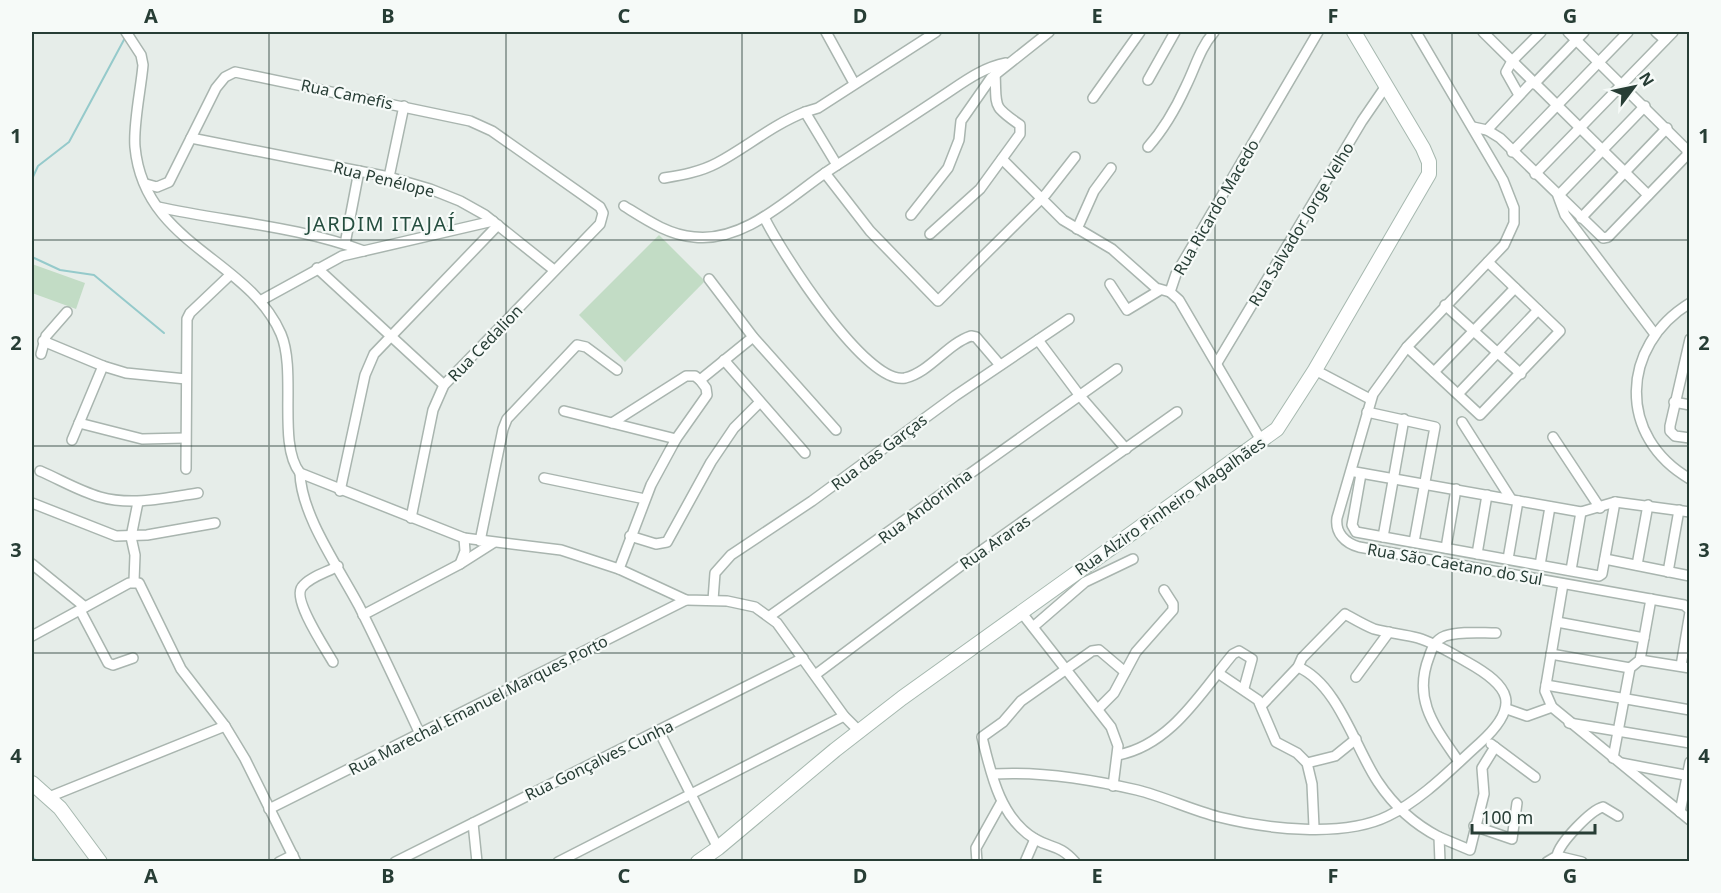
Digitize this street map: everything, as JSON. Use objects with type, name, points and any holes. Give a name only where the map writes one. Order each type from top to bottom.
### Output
[{"type":"street","points":[[826,32],[854,83]]},
{"type":"street","points":[[664,178],[689,174],[716,164],[767,130],[818,108],[936,32]]},
{"type":"street","points":[[624,206],[658,226],[693,237],[713,237],[764,217],[837,165],[976,75],[1006,63],[1040,41],[1049,32]]},
{"type":"street","points":[[1092,98],[1140,32]]},
{"type":"street","points":[[1148,80],[1175,32]]},
{"type":"street","points":[[1149,147],[1161,132],[1186,87],[1205,42],[1214,32]]},
{"type":"street","name":"Rua Ricardo Macedo","points":[[1262,442],[1179,300],[1165,291],[1318,32]]},
{"type":"street","name":"Rua Alziro Pinheiro Magalhães","points":[[698,861],[718,848],[859,731],[1021,612],[1262,442],[1280,425],[1315,370],[1429,174],[1423,148],[1354,32]]},
{"type":"street","name":"Rua São Caetano do Sul","points":[[1416,32],[1503,180],[1514,208],[1512,231],[1488,262],[1407,347],[1370,399],[1336,524],[1341,536],[1352,545],[1684,605],[1689,611]]},
{"type":"street","points":[[1519,95],[1507,75],[1512,60],[1541,32]]},
{"type":"street","points":[[1473,127],[1487,130],[1500,138],[1581,218],[1603,238],[1608,237],[1687,155],[1685,147],[1667,128],[1568,32]]},
{"type":"street","points":[[1487,130],[1519,95],[1584,32]]},
{"type":"street","points":[[1512,152],[1628,32]]},
{"type":"street","points":[[1656,32],[1665,40]]},
{"type":"street","points":[[1535,174],[1673,32]]},
{"type":"street","points":[[129,34],[141,55],[143,65],[135,146],[146,184],[174,230],[260,301],[274,320],[285,345],[291,454],[300,472],[305,500],[420,734]]},
{"type":"street","points":[[1490,34],[1533,83],[1648,195]]},
{"type":"street","points":[[910,215],[948,168],[959,140],[961,120],[995,74],[1006,63]]},
{"type":"street","name":"Rua Camefis","points":[[146,184],[157,187],[169,182],[216,88],[225,77],[234,72],[470,121],[492,130],[590,199]]},
{"type":"street","points":[[930,234],[971,199],[1002,159],[1021,128],[998,110],[995,74]]},
{"type":"street","name":"Rua Salvador Jorge Velho","points":[[1217,363],[1362,121],[1386,86]]},
{"type":"street","points":[[389,177],[404,106]]},
{"type":"street","points":[[1558,196],[1645,106]]},
{"type":"street","points":[[805,112],[837,165]]},
{"type":"street","points":[[1581,218],[1667,128]]},
{"type":"street","name":"Rua Penélope","points":[[191,138],[389,177],[430,189],[460,201],[495,223],[554,270]]},
{"type":"street","points":[[825,173],[870,231],[938,301],[1042,199],[1075,157]]},
{"type":"street","points":[[1002,159],[1053,211],[1077,229],[1112,249],[1165,291],[1127,310],[1110,284]]},
{"type":"street","points":[[1077,229],[1094,191],[1111,168]]},
{"type":"street","points":[[345,244],[359,171]]},
{"type":"street","points":[[1558,196],[1565,215],[1654,333]]},
{"type":"street","name":"Rua Cedalion","points":[[411,518],[433,410],[444,386],[603,219],[600,207],[590,199]]},
{"type":"street","points":[[158,207],[345,244],[364,251]]},
{"type":"street","points":[[764,217],[785,255],[822,308],[842,332],[882,372],[895,378],[913,375],[971,336],[976,337],[1000,364]]},
{"type":"street","points":[[260,301],[342,256],[495,223]]},
{"type":"street","points":[[340,490],[365,375],[374,354],[495,223]]},
{"type":"street","points":[[1407,347],[1482,415],[1560,333],[1488,262]]},
{"type":"street","points":[[317,268],[444,386]]},
{"type":"street","points":[[186,469],[185,333],[188,315],[230,275]]},
{"type":"street","points":[[709,279],[753,337],[836,430]]},
{"type":"street","points":[[1434,372],[1515,288]]},
{"type":"street","points":[[1689,303],[1667,319],[1654,333],[1639,366],[1635,402],[1644,432],[1659,456],[1689,479]]},
{"type":"street","points":[[1445,305],[1521,374]]},
{"type":"street","points":[[1458,394],[1538,310]]},
{"type":"street","points":[[40,354],[43,341],[53,326],[67,312]]},
{"type":"street","name":"Rua das Garças","points":[[713,600],[715,573],[731,555],[812,501],[1000,364],[1069,319]]},
{"type":"street","points":[[700,380],[753,337]]},
{"type":"street","points":[[1688,437],[1675,436],[1670,431],[1674,402],[1685,372],[1689,339]]},
{"type":"street","points":[[1038,340],[1080,396],[1126,449]]},
{"type":"street","points":[[43,341],[126,373],[186,379]]},
{"type":"street","points":[[480,540],[503,429],[513,410],[552,374],[577,345],[586,347],[617,370]]},
{"type":"street","points":[[724,360],[805,453]]},
{"type":"street","points":[[72,440],[103,366]]},
{"type":"street","name":"Rua Andorinha","points":[[771,616],[1117,369]]},
{"type":"street","points":[[1315,370],[1370,399]]},
{"type":"street","points":[[612,423],[686,376],[695,376],[706,388],[707,395],[676,439],[645,498],[619,569]]},
{"type":"street","points":[[630,536],[656,544],[667,542],[711,462],[734,428],[760,402]]},
{"type":"street","points":[[1674,402],[1689,405]]},
{"type":"street","points":[[564,411],[676,439]]},
{"type":"street","name":"Rua Araras","points":[[815,675],[974,556],[1178,412]]},
{"type":"street","points":[[1367,412],[1435,427],[1414,542]]},
{"type":"street","points":[[1383,537],[1404,419]]},
{"type":"street","points":[[1462,422],[1515,500],[1508,559]]},
{"type":"street","points":[[79,423],[142,439],[185,438]]},
{"type":"street","points":[[1554,437],[1600,508]]},
{"type":"street","points":[[40,471],[99,497],[138,502],[198,493]]},
{"type":"street","points":[[1350,471],[1581,512],[1615,502],[1689,512]]},
{"type":"street","points":[[300,472],[464,538],[561,550],[619,569],[686,600],[742,603],[771,616],[844,716],[859,731]]},
{"type":"street","name":"Rua São Caetano do Sul","points":[[1361,474],[1352,529],[1356,532],[1599,576],[1602,574],[1605,559]]},
{"type":"street","points":[[543,478],[645,498]]},
{"type":"street","points":[[1446,548],[1456,489]]},
{"type":"street","points":[[1477,554],[1487,495]]},
{"type":"street","points":[[134,581],[135,555],[131,537],[138,502]]},
{"type":"street","points":[[1615,502],[1605,559],[1689,576]]},
{"type":"street","points":[[32,503],[93,529],[116,536],[131,537],[215,523]]},
{"type":"street","points":[[1637,565],[1648,505]]},
{"type":"street","points":[[1540,565],[1550,507]]},
{"type":"street","points":[[1668,572],[1679,510]]},
{"type":"street","points":[[1570,570],[1581,512]]},
{"type":"street","points":[[460,564],[465,551],[464,538]]},
{"type":"street","points":[[363,615],[460,564],[494,543]]},
{"type":"street","points":[[1033,627],[1085,582],[1133,559]]},
{"type":"street","points":[[32,564],[82,609],[108,663],[113,665],[133,658]]},
{"type":"street","points":[[333,662],[303,608],[299,594],[303,585],[338,566]]},
{"type":"street","points":[[32,636],[134,581]]},
{"type":"street","points":[[134,581],[139,583],[143,590],[181,669],[225,726],[245,759],[294,858],[279,861]]},
{"type":"street","points":[[1563,584],[1545,691],[1552,707],[1617,760],[1684,808]]},
{"type":"street","points":[[1098,709],[1114,693],[1140,646],[1173,610],[1173,604],[1164,590]]},
{"type":"street","points":[[1617,760],[1618,730],[1630,668],[1640,660],[1651,599]]},
{"type":"street","name":"Rua Marechal Emanuel Marques Porto","points":[[269,808],[686,600]]},
{"type":"street","points":[[1640,660],[1685,667],[1689,611]]},
{"type":"street","points":[[1021,612],[1116,735],[1118,755],[1113,786]]},
{"type":"street","points":[[993,774],[1041,774],[1135,790],[1229,819],[1274,826],[1354,827],[1374,822],[1400,810],[1484,740],[1507,709],[1506,699],[1497,681],[1434,645],[1373,628],[1345,614],[1302,658],[1299,667],[1262,705]]},
{"type":"street","points":[[1557,622],[1644,638]]},
{"type":"street","points":[[1356,677],[1389,632]]},
{"type":"street","points":[[1459,762],[1425,707],[1423,692],[1425,666],[1434,645],[1444,636],[1496,633]]},
{"type":"street","points":[[1075,861],[1056,845],[1035,839],[1001,803],[983,735],[1000,725],[1021,701],[1095,650],[1125,672]]},
{"type":"street","points":[[1118,755],[1139,747],[1175,724],[1236,652],[1250,656],[1252,662],[1244,688]]},
{"type":"street","points":[[1551,654],[1630,668]]},
{"type":"street","name":"Rua Gonçalves Cunha","points":[[395,861],[803,658]]},
{"type":"street","points":[[1299,667],[1334,701],[1377,781],[1400,810],[1418,825],[1471,855],[1474,826],[1484,794],[1482,768],[1495,747]]},
{"type":"street","points":[[1218,673],[1244,688],[1262,705],[1268,727],[1276,742],[1297,753],[1307,763],[1312,784],[1314,827]]},
{"type":"street","points":[[1546,685],[1689,710]]},
{"type":"street","points":[[1507,709],[1527,716],[1552,707]]},
{"type":"street","points":[[558,861],[844,716]]},
{"type":"street","points":[[1569,723],[1689,743]]},
{"type":"street","points":[[49,797],[225,726]]},
{"type":"street","points":[[659,731],[718,848]]},
{"type":"street","points":[[1307,763],[1335,756],[1356,739]]},
{"type":"street","points":[[1484,740],[1535,777]]},
{"type":"street","points":[[1617,760],[1688,775]]},
{"type":"street","points":[[1689,762],[1684,808],[1689,820]]},
{"type":"street","points":[[32,783],[49,797],[100,861]]},
{"type":"street","points":[[977,861],[976,848],[1001,803]]},
{"type":"street","points":[[1474,826],[1512,839],[1517,803]]},
{"type":"street","points":[[1557,856],[1560,846],[1595,810],[1604,807],[1618,816]]},
{"type":"street","points":[[473,823],[477,861]]},
{"type":"street","points":[[1439,837],[1440,861]]},
{"type":"street","points":[[1025,861],[1035,839]]},
{"type":"street","points":[[1547,861],[1557,856],[1582,861]]},
{"type":"green space","points":[[659,235],[705,281],[625,362],[579,315]]},
{"type":"green space","points":[[32,264],[85,283],[76,309],[32,293]]},
{"type":"waterway","points":[[32,179],[38,166],[69,142],[126,36]]},
{"type":"waterway","points":[[32,257],[60,270],[94,275],[164,333]]},
{"type":"waterway","points":[[32,857],[38,862]]},
{"type":"district","name":"JARDIM ITAJAÍ","points":[[381,223]]}]
